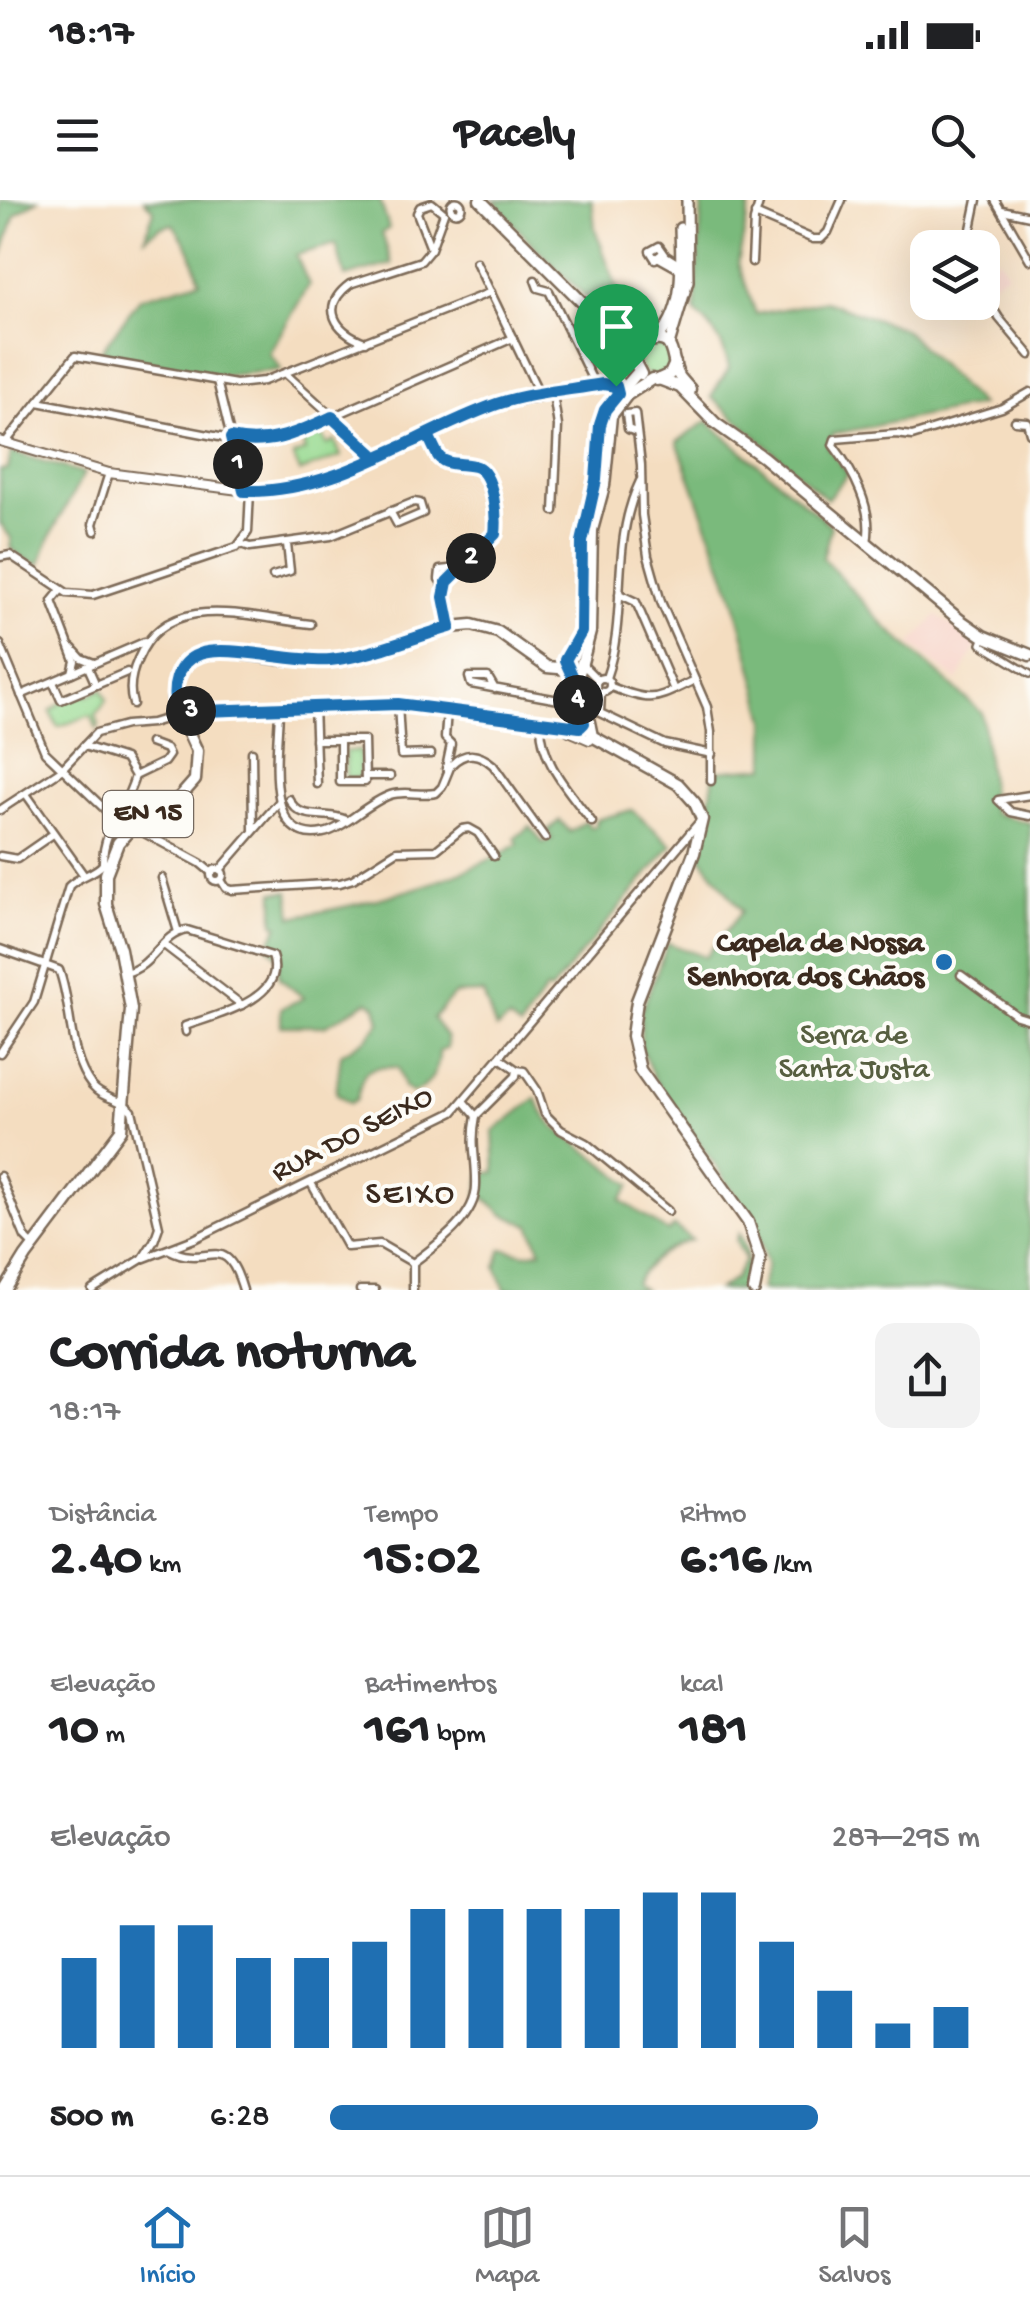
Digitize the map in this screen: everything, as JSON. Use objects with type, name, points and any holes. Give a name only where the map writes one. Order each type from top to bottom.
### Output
[{"type":"main road","points":[[480,200],[628,347],[637,366],[655,379],[680,387],[715,423],[728,430]]},
{"type":"main road","points":[[684,200],[684,302],[669,345],[679,377],[728,430],[984,636],[1030,655]]},
{"type":"main road","points":[[684,200],[682,266],[674,312],[664,332],[638,349],[637,366],[605,410],[600,425],[594,498],[582,542],[581,632],[574,664],[577,728],[590,740],[678,784],[695,802],[702,819],[694,853],[637,1001],[632,1036],[640,1070],[748,1222],[760,1259],[754,1290]]},
{"type":"main road","points":[[605,325],[632,341],[651,340],[669,345]]},
{"type":"main road","points":[[619,753],[592,736],[574,664],[590,632],[592,530],[604,486],[609,424],[622,390],[670,374],[675,363]]},
{"type":"main road","points":[[178,713],[173,690],[176,678],[188,662],[202,653],[219,650],[290,660],[332,660],[450,627],[472,625],[490,628],[548,667],[574,664]]},
{"type":"main road","name":"EN 15","points":[[4,1286],[116,1140],[125,1102],[131,1008],[106,904],[106,864],[137,822],[193,785],[196,751],[178,713]]},
{"type":"street","points":[[752,262],[755,214],[760,200]]},
{"type":"street","points":[[755,214],[818,240],[826,236],[842,200]]},
{"type":"street","points":[[970,230],[977,200]]},
{"type":"street","points":[[996,200],[1030,260]]},
{"type":"street","points":[[1009,200],[1016,212]]},
{"type":"street","points":[[366,343],[347,336],[339,328],[334,313],[341,290],[422,261],[431,248],[448,212],[434,203],[417,210],[431,248]]},
{"type":"street","points":[[1001,210],[1030,216]]},
{"type":"street","points":[[1011,225],[1016,212]]},
{"type":"street","points":[[682,266],[661,256],[682,266]]},
{"type":"street","points":[[476,262],[540,396]]},
{"type":"street","points":[[535,280],[538,288],[549,291],[595,386],[606,398],[605,410]]},
{"type":"street","points":[[491,292],[286,374],[252,382],[217,381],[75,356],[2,442],[108,473],[247,491],[292,489],[377,458],[498,404],[595,386],[622,390]]},
{"type":"street","points":[[1000,319],[1030,355]]},
{"type":"street","points":[[346,350],[347,336]]},
{"type":"street","points":[[38,402],[260,442],[281,438],[513,338]]},
{"type":"street","points":[[286,374],[377,458]]},
{"type":"street","points":[[0,557],[10,555],[78,596],[94,596],[242,544],[248,532],[247,491],[217,381]]},
{"type":"street","points":[[867,543],[870,528],[860,495],[852,471],[834,446],[835,439],[912,436],[1002,408],[1030,392]]},
{"type":"street","points":[[553,394],[558,426],[554,512]]},
{"type":"street","points":[[1015,420],[1027,422],[1030,433]]},
{"type":"street","points":[[636,432],[642,515],[661,602],[707,706],[712,754],[710,781]]},
{"type":"street","points":[[428,435],[439,457],[482,471],[496,520],[495,534],[459,568],[445,588]]},
{"type":"street","points":[[96,531],[94,524],[108,473]]},
{"type":"street","points":[[602,692],[596,688],[616,642],[620,547],[640,480]]},
{"type":"street","points":[[242,544],[287,544],[331,536],[390,512],[417,502],[423,513],[398,524],[390,512]]},
{"type":"street","points":[[627,514],[642,515]]},
{"type":"street","points":[[273,576],[290,571],[287,544]]},
{"type":"street","points":[[450,627],[440,570],[459,568]]},
{"type":"street","points":[[42,576],[71,647],[75,661],[72,674]]},
{"type":"street","points":[[52,601],[62,589]]},
{"type":"street","points":[[619,594],[636,602],[674,690]]},
{"type":"street","points":[[21,696],[146,641],[173,622],[206,612],[238,612],[312,624]]},
{"type":"street","points":[[984,636],[982,644],[1030,674]]},
{"type":"street","points":[[132,704],[131,678],[146,641]]},
{"type":"street","points":[[0,644],[4,665],[38,740],[61,770],[114,818]]},
{"type":"street","points":[[71,647],[91,665],[96,685]]},
{"type":"street","points":[[574,664],[610,687],[649,700],[695,680]]},
{"type":"street","points":[[53,682],[61,700],[127,672]]},
{"type":"street","points":[[602,692],[610,687]]},
{"type":"street","points":[[1,806],[61,770],[102,730],[152,723],[178,713],[398,704],[577,728],[570,702],[495,689]]},
{"type":"street","points":[[602,692],[600,712],[665,744],[712,754]]},
{"type":"street","points":[[398,704],[401,755],[431,754]]},
{"type":"street","points":[[314,706],[317,784]]},
{"type":"street","points":[[279,708],[278,804],[287,822]]},
{"type":"street","points":[[264,822],[287,822],[309,833],[323,833],[392,794],[436,793],[446,776],[451,744],[444,738],[448,710]]},
{"type":"street","points":[[542,723],[541,743],[546,757],[592,822]]},
{"type":"street","points":[[315,740],[340,740],[364,740],[365,782],[340,782],[340,740]]},
{"type":"street","points":[[0,1053],[34,1002],[69,886],[106,864],[104,850],[114,818],[135,776],[164,762],[169,755],[166,749],[150,744]]},
{"type":"street","points":[[83,746],[125,758],[135,776]]},
{"type":"street","points":[[252,752],[254,832]]},
{"type":"street","points":[[446,776],[456,760],[467,754],[482,756],[493,765],[545,838]]},
{"type":"street","points":[[365,776],[390,776]]},
{"type":"street","points":[[26,794],[83,875]]},
{"type":"street","points":[[1030,795],[998,800],[1011,812],[1030,816]]},
{"type":"street","points":[[289,799],[300,813],[336,815],[346,820]]},
{"type":"street","points":[[216,871],[278,804]]},
{"type":"street","name":"RUA DO SEIXO","points":[[92,1290],[142,1260],[426,1127],[464,1102],[702,819]]},
{"type":"street","points":[[146,834],[224,875],[221,880],[232,890],[340,883],[397,851],[436,850],[462,829],[469,828],[478,833],[494,856]]},
{"type":"street","points":[[0,856],[17,859],[53,834]]},
{"type":"street","points":[[162,878],[178,932]]},
{"type":"street","points":[[125,974],[146,965],[178,932],[200,932],[226,944],[272,956],[273,972],[257,998],[185,1026],[186,1032]]},
{"type":"street","points":[[164,945],[243,1006]]},
{"type":"street","points":[[0,949],[60,972],[81,1069],[95,1090],[125,1102],[132,1112],[159,1227],[142,1260]]},
{"type":"street","points":[[960,974],[1017,1016],[1030,1020]]},
{"type":"street","points":[[500,1058],[530,1078],[545,1114],[561,1130],[586,1143],[668,1210]]},
{"type":"street","points":[[412,1263],[432,1248],[473,1203],[476,1187],[471,1142],[476,1116],[516,1076],[517,1070]]},
{"type":"street","points":[[464,1102],[476,1116]]},
{"type":"street","points":[[0,1176],[25,1237],[34,1246]]},
{"type":"street","points":[[311,1184],[347,1247],[380,1244],[412,1263]]},
{"type":"street","points":[[168,1250],[180,1256],[220,1254],[230,1258],[243,1290]]},
{"type":"street","points":[[412,1263],[413,1290]]},
{"type":"street","points":[[360,1290],[375,1290]]},
{"type":"shaded area","points":[[1000,260],[1008,273],[1000,278]]},
{"type":"shaded area","points":[[937,615],[978,644],[957,681],[911,644]]},
{"type":"green space","points":[[0,200],[38,200],[15,215],[1,258]]},
{"type":"green space","points":[[144,200],[380,200],[389,228],[382,233],[392,264],[345,277],[336,244],[296,255],[309,285],[269,353],[281,370],[219,376],[99,354],[140,298],[200,281],[190,250],[173,224],[145,238],[154,210]]},
{"type":"green space","points":[[494,200],[592,200],[595,229],[628,318],[608,319],[523,235]]},
{"type":"green space","points":[[702,200],[751,200],[738,263],[756,314],[825,301],[904,329],[980,405],[833,434],[828,447],[848,474],[827,499],[711,397],[729,368],[717,337],[695,312]]},
{"type":"green space","points":[[655,344],[666,349],[671,360],[666,371],[655,376],[644,371],[639,360],[644,349]]},
{"type":"green space","name":"Serra de Santa Justa","points":[[707,421],[831,526],[823,558],[885,626],[982,713],[993,813],[1030,823],[1030,1290],[760,1290],[767,1264],[755,1222],[655,1080],[641,1048],[641,1012],[668,943],[705,957],[742,911],[700,856],[715,771],[766,767],[766,720],[734,598],[677,442]]},
{"type":"green space","points":[[323,436],[327,445],[335,441],[341,456],[300,472],[293,456],[305,451],[303,444]]},
{"type":"green space","points":[[11,452],[84,473],[53,530],[40,565],[11,548],[11,538],[0,523],[0,470],[8,469]]},
{"type":"green space","points":[[102,689],[107,700],[96,715],[97,729],[91,715],[58,727],[50,711],[85,692],[87,696]]},
{"type":"green space","points":[[345,751],[360,751],[360,778],[346,778]]},
{"type":"green space","points":[[632,810],[672,845],[550,991],[546,989],[520,1028],[509,1019],[496,1029],[483,993],[455,994],[433,1018],[447,1038],[447,1048],[439,1051],[432,1077],[418,1091],[412,1093],[404,1087],[398,1067],[387,1067],[372,1069],[364,1075],[357,1099],[351,1103],[336,1093],[341,1054],[367,1038],[380,1022],[376,1006],[368,1001],[325,1026],[281,1026],[281,1008],[304,998],[279,978],[278,957],[268,946],[279,925],[274,923],[274,892],[289,891],[292,917],[349,906],[467,870],[518,844],[515,838],[530,826],[543,843],[552,839],[547,831],[560,820],[570,832],[586,821],[591,828],[597,825],[595,820]]},
{"type":"green space","points":[[536,1098],[556,1128],[631,1185],[621,1200],[668,1232],[674,1226],[692,1240],[652,1262],[635,1284],[644,1290],[505,1290],[496,1266],[502,1249],[526,1254],[541,1251],[530,1225],[504,1215],[485,1198],[477,1198],[482,1174],[495,1172],[493,1132]]},
{"type":"green space","points":[[739,1233],[747,1261],[744,1290],[718,1290],[735,1278],[745,1259],[736,1241]]},
{"type":"place","name":"Capela de Nossa Senhora dos Chãos","points":[[944,962]]},
{"type":"district","name":"SEIXO","points":[[411,1196]]},
{"type":"route","points":[[616,386],[603,384],[498,404],[428,435],[377,458],[336,475],[292,489],[244,491],[231,438],[260,442],[281,438],[332,417],[377,458],[382,455],[428,435],[439,457],[446,462],[477,467],[486,476],[496,520],[495,534],[447,582],[444,597],[450,627],[332,660],[278,659],[219,650],[202,653],[188,662],[176,678],[173,690],[177,712],[398,704],[580,727],[584,723],[565,660],[581,632],[582,542],[594,498],[600,425],[605,410],[618,394],[616,386]]}]
